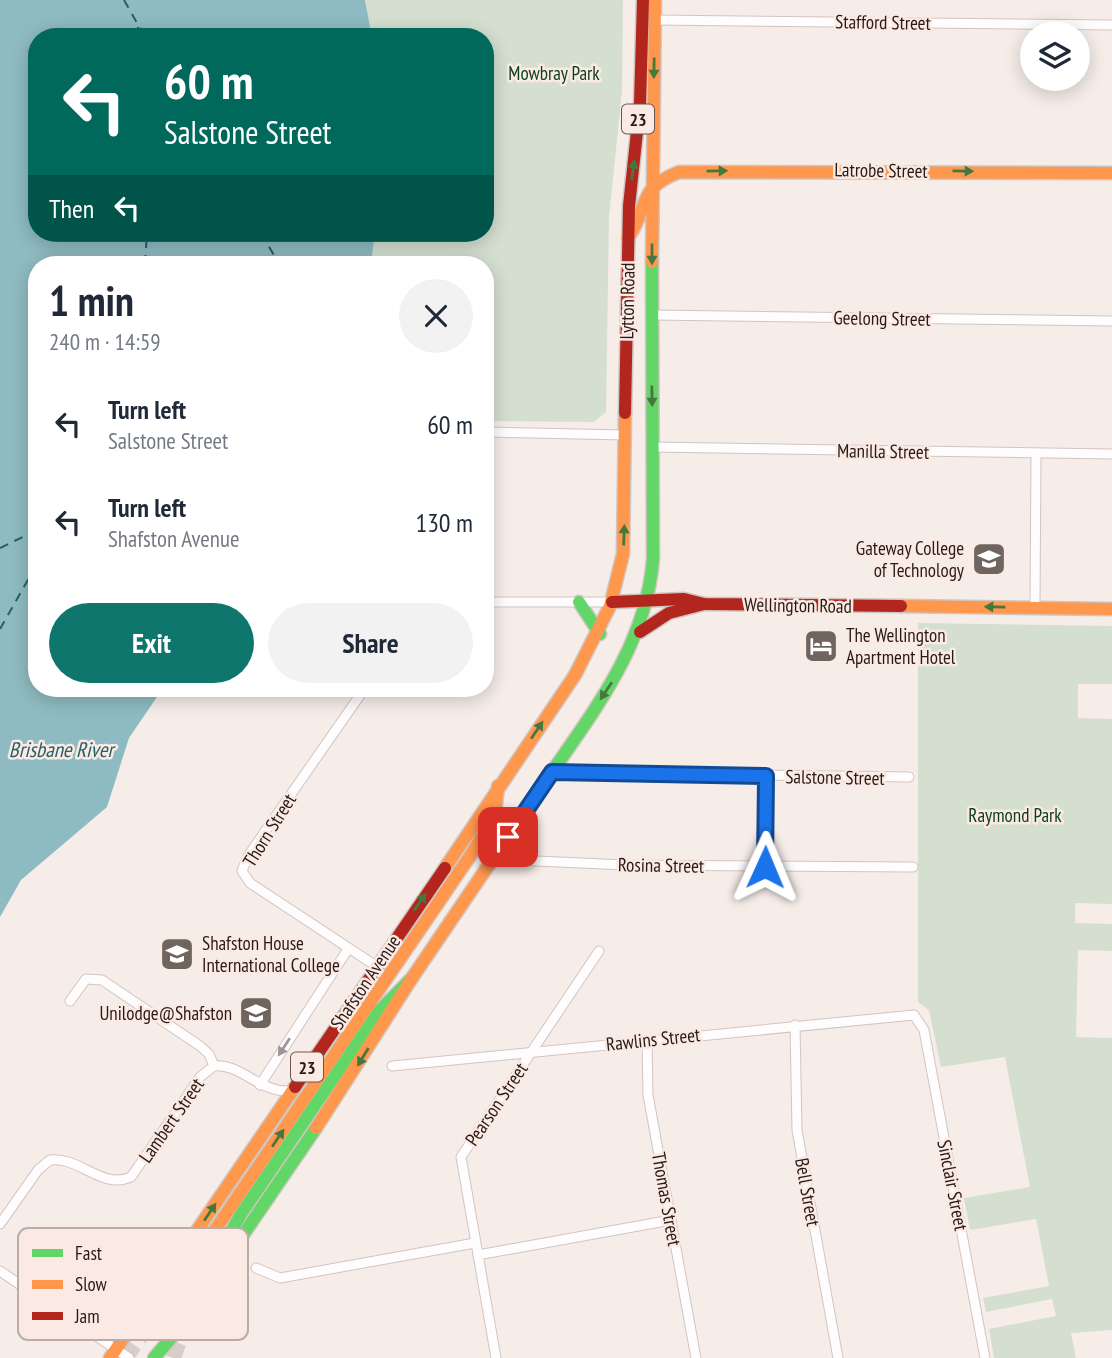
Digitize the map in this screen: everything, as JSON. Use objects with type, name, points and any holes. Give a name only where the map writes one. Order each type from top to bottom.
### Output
[{"type":"main road","name":"Lytton Road","points":[[612,602],[623,554],[628,238],[642,74],[643,0]]},
{"type":"main road","name":"Lytton Road","points":[[649,600],[653,559],[652,185],[655,0]]},
{"type":"main road","name":"Latrobe Street","points":[[652,185],[669,176],[688,171],[1112,173]]},
{"type":"main road","points":[[628,238],[639,224],[641,203],[652,185]]},
{"type":"main road","name":"Wellington Road","points":[[612,602],[684,599],[704,604],[1112,609]]},
{"type":"main road","name":"Shafston Avenue","points":[[248,1229],[412,978],[618,674],[640,632],[649,600]]},
{"type":"main road","points":[[579,602],[600,634]]},
{"type":"main road","name":"Shafston Avenue","points":[[198,1228],[600,634],[612,602]]},
{"type":"main road","points":[[640,632],[665,614],[704,604]]},
{"type":"main road","points":[[216,1228],[470,856],[495,814],[498,786]]},
{"type":"main road","points":[[233,1228],[379,1011],[412,978]]},
{"type":"main road","name":"Shafston Avenue","points":[[154,1358],[169,1340]]},
{"type":"street","name":"Stafford Street","points":[[655,20],[1112,25]]},
{"type":"street","name":"Geelong Street","points":[[652,315],[1112,321]]},
{"type":"street","points":[[494,432],[626,435]]},
{"type":"street","name":"Manilla Street","points":[[653,447],[1112,454]]},
{"type":"street","points":[[1035,607],[1036,453]]},
{"type":"street","name":"Wellington Road","points":[[494,602],[612,602]]},
{"type":"street","name":"Thorn Street","points":[[359,697],[248,856],[242,871],[250,883],[376,966]]},
{"type":"street","name":"Salstone Street","points":[[552,772],[909,777]]},
{"type":"street","points":[[765,867],[766,776]]},
{"type":"street","name":"Rosina Street","points":[[494,859],[547,863],[913,867]]},
{"type":"street","name":"Shafston Avenue","points":[[260,1085],[348,949]]},
{"type":"street","name":"Pearson Street","points":[[496,1358],[461,1157],[600,951]]},
{"type":"street","points":[[70,1001],[86,979],[102,980],[200,1046],[209,1054],[214,1066],[229,1067],[277,1092],[291,1091]]},
{"type":"street","name":"Rawlins Street","points":[[392,1066],[914,1015]]},
{"type":"street","name":"Sinclair Street","points":[[914,1015],[924,1030],[985,1358]]},
{"type":"street","name":"Bell Street","points":[[795,1025],[797,1130],[838,1358]]},
{"type":"street","name":"Thomas Street","points":[[647,1040],[648,1095],[696,1358]]},
{"type":"street","name":"Lambert Street","points":[[0,1224],[38,1170],[50,1160],[68,1162],[111,1180],[131,1177],[200,1077],[214,1066]]},
{"type":"street","points":[[478,1255],[671,1220]]},
{"type":"street","points":[[256,1268],[280,1278],[475,1243]]},
{"type":"street","points":[[0,1271],[18,1284]]},
{"type":"street","points":[[95,1340],[113,1353],[129,1358]]},
{"type":"green space","name":"Mowbray Park","points":[[365,0],[623,0],[622,91],[609,217],[606,412],[594,422],[494,421],[494,256],[372,256],[374,242],[494,242],[494,28],[370,28]]},
{"type":"green space","name":"Raymond Park","points":[[918,623],[1112,626],[1112,684],[1078,684],[1078,718],[1112,719],[1112,904],[1075,903],[1075,923],[1112,924],[1112,951],[1078,950],[1076,1037],[1112,1038],[1112,1330],[1071,1333],[1076,1358],[994,1358],[989,1329],[1056,1316],[1052,1299],[986,1312],[983,1298],[1049,1286],[1036,1219],[970,1230],[964,1198],[1030,1187],[1005,1057],[941,1067],[929,1010],[918,1002]]},
{"type":"water","name":"Brisbane River","points":[[0,0],[365,0],[370,28],[28,28],[28,242],[374,242],[372,256],[28,256],[28,697],[157,697],[129,738],[107,807],[21,880],[0,917]]},
{"type":"ferry route","points":[[124,0],[140,28]]},
{"type":"ferry route","points":[[146,242],[146,256]]},
{"type":"ferry route","points":[[266,242],[274,256]]},
{"type":"ferry route","points":[[0,548],[28,534]]},
{"type":"ferry route","points":[[0,629],[28,580]]},
{"type":"tunnel","points":[[125,1358],[138,1340]]},
{"type":"tunnel","points":[[173,1358],[180,1340]]},
{"type":"traffic: fast","points":[[543,785],[613,679],[640,622],[648,591],[653,559],[652,262]]},
{"type":"traffic: fast","points":[[579,602],[600,634]]},
{"type":"traffic: fast","points":[[233,1228],[379,1011],[412,978]]},
{"type":"traffic: fast","points":[[248,1228],[316,1128]]},
{"type":"traffic: fast","points":[[154,1358],[169,1340]]},
{"type":"traffic: slow","points":[[652,262],[655,0]]},
{"type":"traffic: slow","points":[[628,238],[650,192],[665,178],[679,172],[1112,173]]},
{"type":"traffic: slow","points":[[445,868],[575,675],[610,606],[623,554],[625,413]]},
{"type":"traffic: slow","points":[[901,606],[1112,609]]},
{"type":"traffic: slow","points":[[316,1128],[412,978],[543,785]]},
{"type":"traffic: slow","points":[[216,1228],[470,856],[495,814],[498,786]]},
{"type":"traffic: slow","points":[[199,1228],[295,1087]]},
{"type":"traffic: slow","points":[[110,1358],[122,1340]]},
{"type":"traffic: jam","points":[[625,413],[629,206],[640,104],[643,0]]},
{"type":"traffic: jam","points":[[612,602],[684,599],[704,604],[901,606]]},
{"type":"traffic: jam","points":[[640,632],[669,613],[704,604]]},
{"type":"traffic: jam","points":[[295,1087],[445,868]]},
{"type":"place","name":"Gateway College of Technology","points":[[989,559]]},
{"type":"place","name":"The Wellington Apartment Hotel","points":[[821,646]]},
{"type":"place","name":"Shafston House International College","points":[[177,954]]},
{"type":"place","name":"Unilodge@Shafston","points":[[256,1013]]},
{"type":"route","points":[[508,837],[552,772],[766,776],[765,867]]}]
